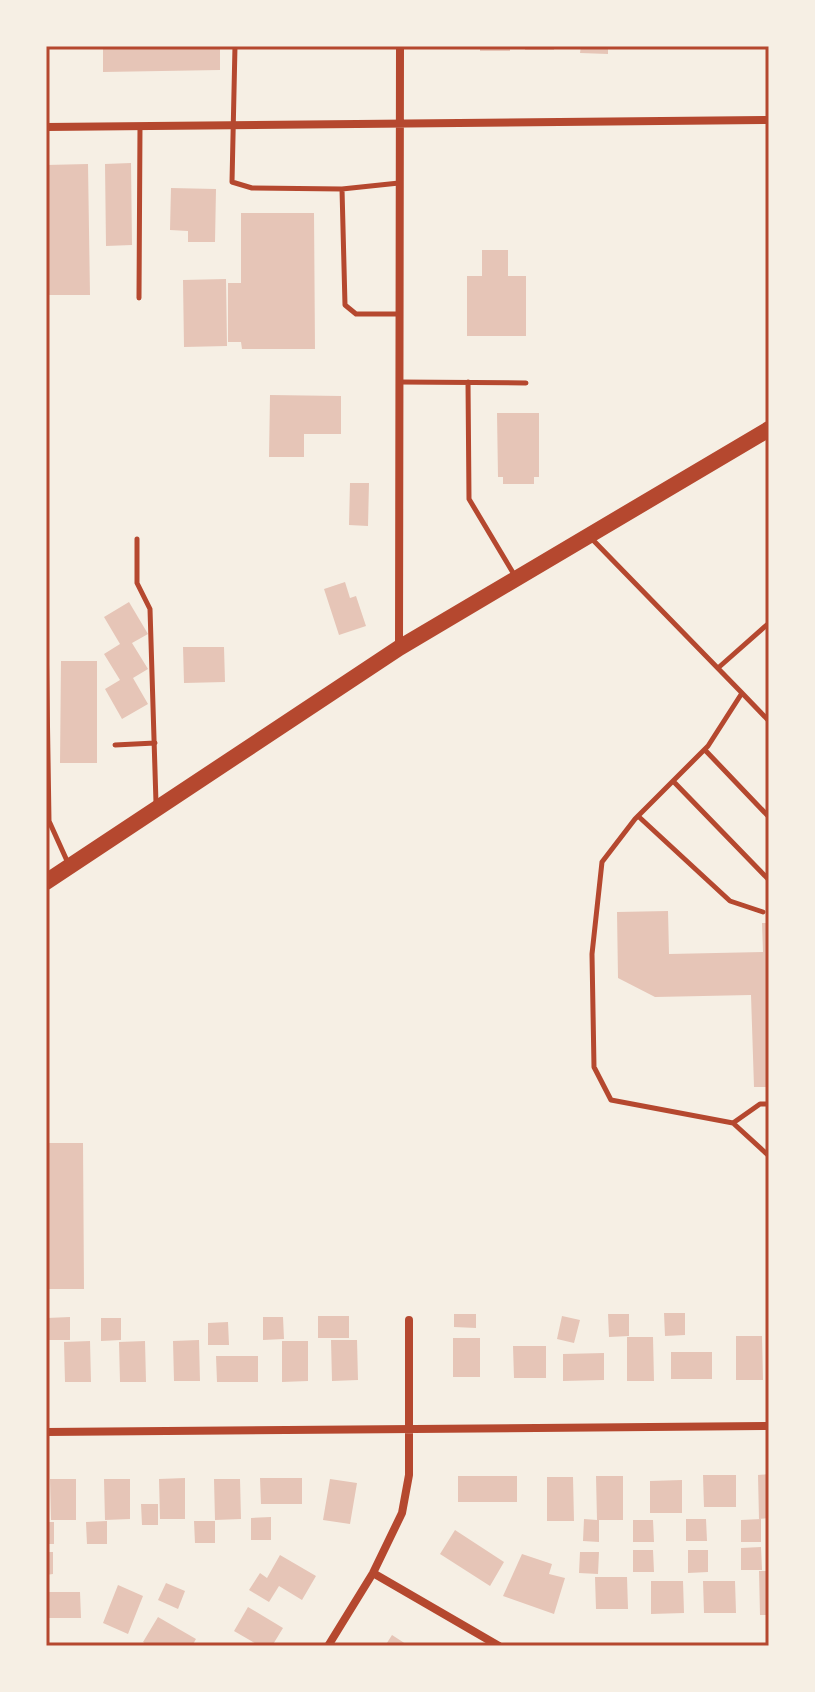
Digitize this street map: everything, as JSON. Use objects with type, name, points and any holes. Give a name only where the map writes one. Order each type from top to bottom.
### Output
[{"type":"main road","points":[[46,882],[399,648],[769,429]]},
{"type":"street","points":[[399,648],[400,46]]},
{"type":"street","points":[[46,127],[769,120]]},
{"type":"street","points":[[328,1646],[373,1573],[402,1513],[409,1475],[409,1320]]},
{"type":"street","points":[[46,1432],[769,1426]]},
{"type":"street","points":[[373,1573],[499,1646]]},
{"type":"lane","points":[[365,46],[235,46],[232,182],[252,188],[342,189],[399,183]]},
{"type":"lane","points":[[139,298],[140,126]]},
{"type":"lane","points":[[342,189],[345,305],[356,314],[399,314]]},
{"type":"lane","points":[[399,382],[526,383]]},
{"type":"lane","points":[[468,382],[469,499],[516,578]]},
{"type":"lane","points":[[588,536],[769,721]]},
{"type":"lane","points":[[137,539],[137,583],[150,609],[157,808]]},
{"type":"lane","points":[[718,668],[769,623]]},
{"type":"lane","points":[[46,632],[49,821],[70,866]]},
{"type":"lane","points":[[742,693],[705,750],[638,816],[602,862],[592,954],[594,1067],[611,1100],[733,1123],[769,1156]]},
{"type":"lane","points":[[115,745],[155,743]]},
{"type":"lane","points":[[705,750],[769,817]]},
{"type":"lane","points":[[673,781],[769,880]]},
{"type":"lane","points":[[638,816],[730,901],[763,912]]},
{"type":"lane","points":[[733,1123],[760,1104],[769,1104]]},
{"type":"building","points":[[103,46],[220,46],[220,70],[103,72]]},
{"type":"building","points":[[480,46],[510,46],[510,51],[480,51]]},
{"type":"building","points":[[525,46],[554,46],[554,50],[525,50]]},
{"type":"building","points":[[581,46],[608,46],[608,54],[580,53]]},
{"type":"building","points":[[131,163],[132,245],[106,246],[105,164]]},
{"type":"building","points":[[88,164],[90,295],[46,295],[46,165]]},
{"type":"building","points":[[171,188],[216,189],[215,242],[188,242],[188,231],[170,230]]},
{"type":"building","points":[[241,213],[314,213],[315,349],[242,349],[241,342],[228,342],[228,283],[241,283]]},
{"type":"building","points":[[482,250],[508,250],[508,276],[526,276],[526,336],[467,336],[467,276],[482,276]]},
{"type":"building","points":[[226,279],[227,346],[184,347],[183,280]]},
{"type":"building","points":[[270,395],[341,396],[341,434],[304,434],[304,457],[269,457]]},
{"type":"building","points":[[497,413],[539,413],[539,477],[534,477],[534,484],[503,484],[503,477],[498,477]]},
{"type":"building","points":[[350,483],[369,483],[368,526],[349,525]]},
{"type":"building","points":[[345,582],[350,598],[356,596],[366,626],[339,635],[324,589]]},
{"type":"building","points":[[129,602],[148,634],[132,643],[148,669],[133,678],[148,704],[122,719],[105,689],[120,680],[104,654],[120,644],[104,617]]},
{"type":"building","points":[[183,647],[224,647],[225,682],[184,683]]},
{"type":"building","points":[[61,661],[97,661],[97,763],[60,763]]},
{"type":"building","points":[[668,911],[669,954],[763,952],[762,923],[769,923],[769,1087],[754,1087],[751,995],[655,997],[618,978],[617,912]]},
{"type":"building","points":[[48,1143],[83,1143],[84,1289],[46,1289],[46,1253],[49,1253]]},
{"type":"building","points":[[664,1313],[685,1313],[685,1335],[665,1336]]},
{"type":"building","points":[[454,1314],[476,1314],[476,1328],[454,1327]]},
{"type":"building","points":[[608,1314],[629,1314],[629,1336],[609,1337]]},
{"type":"building","points":[[318,1316],[349,1316],[349,1338],[318,1338]]},
{"type":"building","points":[[562,1316],[580,1320],[574,1343],[557,1339]]},
{"type":"building","points":[[70,1317],[70,1340],[47,1340],[47,1318]]},
{"type":"building","points":[[263,1317],[283,1317],[284,1339],[263,1340]]},
{"type":"building","points":[[101,1318],[121,1318],[121,1340],[101,1341]]},
{"type":"building","points":[[228,1322],[229,1345],[208,1345],[208,1323]]},
{"type":"building","points":[[736,1336],[762,1336],[763,1380],[736,1380]]},
{"type":"building","points":[[627,1337],[653,1337],[654,1381],[627,1381]]},
{"type":"building","points":[[453,1338],[480,1338],[480,1377],[453,1377]]},
{"type":"building","points":[[199,1340],[200,1381],[174,1381],[173,1341]]},
{"type":"building","points":[[331,1340],[357,1340],[358,1380],[332,1381]]},
{"type":"building","points":[[90,1341],[91,1382],[65,1382],[64,1342]]},
{"type":"building","points":[[145,1341],[146,1382],[120,1382],[119,1342]]},
{"type":"building","points":[[282,1341],[308,1341],[308,1381],[282,1382]]},
{"type":"building","points":[[513,1346],[546,1346],[546,1378],[514,1378]]},
{"type":"building","points":[[671,1352],[712,1352],[712,1379],[671,1379]]},
{"type":"building","points":[[604,1353],[604,1380],[563,1381],[563,1354]]},
{"type":"building","points":[[216,1356],[258,1356],[258,1382],[217,1382]]},
{"type":"building","points":[[769,1474],[769,1518],[759,1519],[758,1475]]},
{"type":"building","points":[[703,1475],[736,1475],[736,1507],[704,1507]]},
{"type":"building","points":[[458,1476],[517,1476],[517,1502],[458,1502]]},
{"type":"building","points":[[596,1476],[623,1476],[623,1520],[599,1520],[599,1542],[583,1541],[584,1519],[597,1520]]},
{"type":"building","points":[[547,1477],[573,1477],[574,1521],[547,1521]]},
{"type":"building","points":[[185,1478],[185,1519],[160,1519],[159,1479]]},
{"type":"building","points":[[260,1478],[302,1478],[302,1504],[261,1504]]},
{"type":"building","points":[[50,1479],[76,1479],[76,1520],[51,1520]]},
{"type":"building","points":[[104,1479],[130,1479],[130,1519],[105,1520]]},
{"type":"building","points":[[214,1479],[240,1479],[241,1519],[215,1520]]},
{"type":"building","points":[[330,1479],[357,1483],[350,1524],[323,1520]]},
{"type":"building","points":[[682,1480],[682,1513],[650,1513],[650,1481]]},
{"type":"building","points":[[141,1504],[158,1504],[158,1525],[142,1525]]},
{"type":"building","points":[[271,1517],[271,1540],[251,1540],[251,1518]]},
{"type":"building","points":[[686,1519],[706,1519],[707,1541],[686,1541]]},
{"type":"building","points":[[761,1519],[761,1542],[741,1542],[741,1520]]},
{"type":"building","points":[[633,1520],[653,1520],[654,1542],[633,1542]]},
{"type":"building","points":[[107,1521],[107,1544],[87,1544],[86,1522]]},
{"type":"building","points":[[194,1521],[215,1521],[215,1543],[195,1543]]},
{"type":"building","points":[[46,1522],[54,1522],[54,1544],[46,1544]]},
{"type":"building","points":[[455,1530],[504,1562],[490,1586],[440,1554]]},
{"type":"building","points":[[761,1547],[762,1570],[741,1570],[741,1548]]},
{"type":"building","points":[[633,1550],[653,1550],[654,1572],[633,1572]]},
{"type":"building","points":[[688,1550],[708,1550],[708,1572],[688,1573]]},
{"type":"building","points":[[46,1552],[53,1552],[53,1574],[46,1575]]},
{"type":"building","points":[[580,1552],[599,1552],[598,1574],[579,1573]]},
{"type":"building","points":[[522,1554],[552,1564],[549,1574],[565,1578],[554,1614],[503,1596]]},
{"type":"building","points":[[280,1555],[316,1576],[302,1600],[279,1586],[269,1602],[249,1590],[260,1573],[267,1578]]},
{"type":"building","points":[[759,1571],[769,1571],[769,1615],[760,1615]]},
{"type":"building","points":[[595,1577],[627,1577],[628,1609],[596,1609]]},
{"type":"building","points":[[651,1581],[683,1581],[684,1613],[651,1614]]},
{"type":"building","points":[[703,1581],[735,1581],[736,1613],[704,1613]]},
{"type":"building","points":[[166,1583],[185,1591],[178,1609],[158,1600]]},
{"type":"building","points":[[118,1585],[143,1596],[128,1634],[103,1623]]},
{"type":"building","points":[[46,1592],[80,1592],[81,1618],[46,1618]]},
{"type":"building","points":[[248,1607],[283,1628],[272,1646],[260,1646],[234,1631]]},
{"type":"building","points":[[158,1617],[196,1639],[192,1646],[149,1646],[143,1642]]},
{"type":"building","points":[[392,1635],[409,1646],[385,1646]]}]
